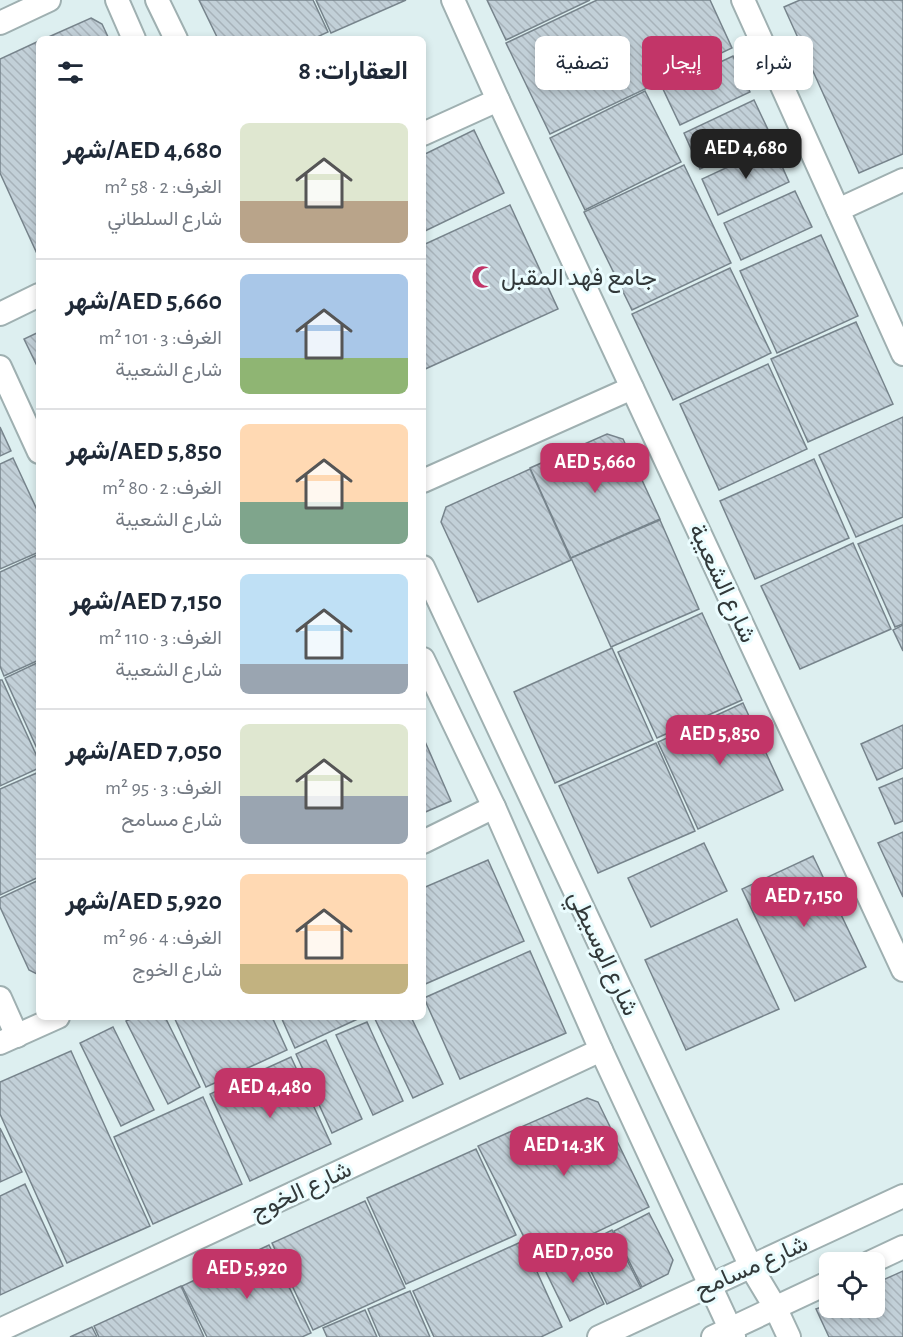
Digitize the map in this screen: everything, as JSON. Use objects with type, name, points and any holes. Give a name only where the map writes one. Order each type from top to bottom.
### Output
[{"type":"street","points":[[0,23],[49,0]]},
{"type":"street","points":[[117,0],[133,36]]},
{"type":"street","points":[[158,0],[175,36]]},
{"type":"street","name":"شارع الشعيبة","points":[[453,0],[632,388],[901,958]]},
{"type":"street","points":[[743,0],[903,354]]},
{"type":"street","points":[[426,133],[498,100]]},
{"type":"street","points":[[838,210],[903,180]]},
{"type":"street","points":[[0,314],[36,296]]},
{"type":"street","points":[[0,368],[36,446]]},
{"type":"street","points":[[426,480],[632,388]]},
{"type":"street","name":"شارع الوسيطي","points":[[426,573],[751,1267],[775,1307],[789,1337]]},
{"type":"street","name":"شارع الوسيطي","points":[[426,665],[494,807],[601,1050],[710,1284],[726,1334]]},
{"type":"street","points":[[426,841],[494,807]]},
{"type":"street","points":[[0,998],[9,1040],[52,1020]]},
{"type":"street","name":"شارع الخوج","points":[[0,1330],[601,1050]]},
{"type":"street","name":"شارع مسامح","points":[[598,1337],[903,1196]]},
{"type":"street","points":[[885,1255],[903,1247]]},
{"type":"street","name":"شارع مسامح","points":[[726,1334],[819,1286]]},
{"type":"building","points":[[199,0],[313,0],[328,32],[319,36],[217,36]]},
{"type":"building","points":[[316,0],[406,0],[331,33]]},
{"type":"building","points":[[487,0],[590,0],[506,40]]},
{"type":"building","points":[[597,0],[710,0],[732,48],[722,53],[722,36],[642,36],[643,90],[550,134],[506,43]]},
{"type":"building","points":[[800,0],[903,0],[903,154],[859,173],[813,71],[813,36],[797,36],[784,7]]},
{"type":"building","points":[[91,18],[102,24],[108,36],[51,36]]},
{"type":"building","points":[[36,42],[36,251],[0,173],[0,59]]},
{"type":"building","points":[[733,56],[734,90],[749,90],[750,92],[680,125],[663,90],[722,90],[722,61]]},
{"type":"building","points":[[645,91],[681,162],[585,210],[550,138]]},
{"type":"building","points":[[754,100],[771,136],[700,169],[684,133]]},
{"type":"building","points":[[474,130],[504,193],[426,231],[426,154]]},
{"type":"building","points":[[773,146],[789,182],[718,215],[702,179]]},
{"type":"building","points":[[684,165],[731,263],[632,310],[584,212]]},
{"type":"building","points":[[795,191],[812,227],[741,260],[724,223]]},
{"type":"building","name":"جامع فهد المقبل","points":[[510,205],[558,309],[426,369],[426,244]]},
{"type":"building","points":[[821,235],[858,316],[777,353],[740,271]]},
{"type":"building","points":[[730,268],[771,353],[673,400],[632,314]]},
{"type":"building","points":[[856,322],[893,404],[808,442],[771,359]]},
{"type":"building","points":[[36,333],[36,364],[24,339]]},
{"type":"building","points":[[768,364],[807,449],[719,490],[680,404]]},
{"type":"building","points":[[903,417],[903,517],[856,537],[819,455]]},
{"type":"building","points":[[0,427],[11,451],[0,456]]},
{"type":"building","points":[[607,434],[623,439],[660,519],[571,558],[530,468]]},
{"type":"building","points":[[13,458],[36,508],[36,553],[0,569],[0,464]]},
{"type":"building","points":[[814,459],[849,538],[755,579],[720,501]]},
{"type":"building","points":[[530,469],[571,560],[478,602],[441,522],[446,507]]},
{"type":"building","points":[[660,520],[699,609],[611,647],[571,558]]},
{"type":"building","points":[[903,525],[903,624],[895,627],[858,544]]},
{"type":"building","points":[[853,543],[891,629],[800,669],[761,586]]},
{"type":"building","points":[[36,555],[36,661],[4,676],[0,666],[0,572]]},
{"type":"building","points":[[702,613],[742,700],[657,738],[618,652]]},
{"type":"building","points":[[903,625],[903,651],[893,630]]},
{"type":"building","points":[[612,648],[653,740],[555,783],[514,692]]},
{"type":"building","points":[[36,663],[36,746],[5,678]]},
{"type":"building","points":[[0,680],[2,680],[36,754],[36,769],[0,786]]},
{"type":"building","points":[[743,703],[783,790],[698,829],[658,742]]},
{"type":"building","points":[[903,725],[903,768],[877,780],[861,744]]},
{"type":"building","points":[[656,743],[695,831],[598,873],[559,786]]},
{"type":"building","points":[[426,744],[451,801],[426,812]]},
{"type":"building","points":[[36,773],[36,878],[0,895],[0,789]]},
{"type":"building","points":[[903,778],[903,821],[895,824],[879,788]]},
{"type":"building","points":[[903,832],[903,897],[878,843]]},
{"type":"building","points":[[704,843],[727,891],[651,927],[628,878]]},
{"type":"building","points":[[813,856],[866,967],[795,1001],[742,889]]},
{"type":"building","points":[[488,860],[524,941],[426,984],[426,887]]},
{"type":"building","points":[[36,881],[36,974],[29,970],[0,907],[0,898]]},
{"type":"building","points":[[737,919],[779,1009],[686,1050],[645,960]]},
{"type":"building","points":[[530,951],[566,1033],[460,1079],[426,1002],[426,997]]},
{"type":"building","points":[[166,1020],[200,1087],[168,1104],[126,1021]]},
{"type":"building","points":[[175,1020],[273,1020],[287,1050],[206,1087]]},
{"type":"building","points":[[282,1020],[356,1020],[295,1048]]},
{"type":"building","points":[[375,1020],[412,1020],[443,1084],[413,1098]]},
{"type":"building","points":[[367,1022],[403,1101],[373,1115],[336,1035]]},
{"type":"building","points":[[113,1027],[154,1110],[121,1126],[80,1043]]},
{"type":"building","points":[[326,1040],[362,1119],[332,1133],[296,1054]]},
{"type":"building","points":[[71,1051],[150,1226],[67,1263],[0,1114],[0,1082]]},
{"type":"building","points":[[291,1057],[331,1144],[250,1181],[210,1094]]},
{"type":"building","points":[[203,1097],[242,1184],[153,1224],[114,1137]]},
{"type":"building","points":[[587,1098],[598,1102],[649,1207],[536,1261],[478,1146]]},
{"type":"building","points":[[0,1128],[22,1172],[0,1182]]},
{"type":"building","points":[[476,1149],[516,1235],[406,1284],[367,1198]]},
{"type":"building","points":[[25,1184],[63,1266],[0,1295],[0,1196]]},
{"type":"building","points":[[365,1201],[405,1288],[313,1330],[272,1243]]},
{"type":"building","points":[[649,1213],[673,1260],[668,1274],[642,1287],[614,1231]]},
{"type":"building","points":[[612,1230],[641,1288],[607,1304],[579,1247]]},
{"type":"building","points":[[523,1241],[562,1327],[541,1337],[434,1337],[413,1291]]},
{"type":"building","points":[[269,1245],[311,1333],[302,1337],[207,1337],[182,1286]]},
{"type":"building","points":[[576,1247],[604,1304],[570,1321],[542,1264]]},
{"type":"building","points":[[903,1271],[903,1337],[829,1337],[820,1318],[885,1318],[885,1279]]},
{"type":"building","points":[[181,1286],[204,1337],[99,1337],[94,1326]]},
{"type":"building","points":[[410,1291],[430,1337],[380,1337],[368,1309]]},
{"type":"building","points":[[365,1310],[377,1337],[327,1337],[323,1328]]},
{"type":"building","points":[[92,1327],[97,1337],[70,1337]]},
{"type":"place","name":"جامع فهد المقبل","points":[[483,277]]}]
